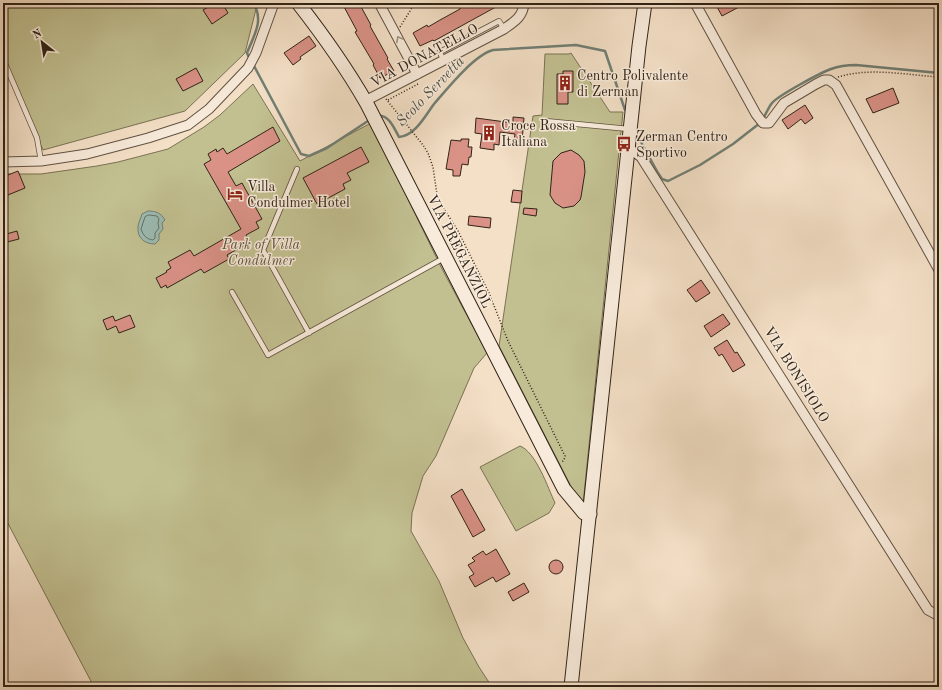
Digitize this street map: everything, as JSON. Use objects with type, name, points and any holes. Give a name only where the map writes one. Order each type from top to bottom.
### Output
[{"type":"main road","name":"VIA PREGANZIOL","points":[[298,3],[321,34],[370,108],[564,489],[584,513],[590,514]]},
{"type":"main road","points":[[571,687],[645,3]]},
{"type":"street","points":[[3,162],[41,161],[87,154],[148,138],[188,125],[209,109],[248,68],[256,53],[274,3]]},
{"type":"street","points":[[379,3],[417,74]]},
{"type":"street","name":"VIA DONATELLO","points":[[370,108],[381,93],[504,29],[516,21],[521,16],[524,3]]},
{"type":"street","points":[[695,3],[761,121],[769,122],[780,107],[790,99],[824,80],[829,80],[836,84],[939,270]]},
{"type":"street","name":"VIA BONISIOLO","points":[[629,150],[633,151],[641,158],[928,610],[939,616]]},
{"type":"lane","points":[[3,59],[37,138],[41,161]]},
{"type":"lane","points":[[545,121],[631,129]]},
{"type":"lane","points":[[297,169],[263,250],[309,332]]},
{"type":"lane","points":[[232,292],[268,355],[445,257]]},
{"type":"path","points":[[394,31],[400,28],[415,3]]},
{"type":"path","points":[[829,80],[852,73],[889,72],[939,77]]},
{"type":"path","points":[[381,93],[428,153],[433,166],[441,204],[458,231],[485,286],[508,341],[565,456],[564,460],[553,466]]},
{"type":"green space","points":[[3,3],[253,3],[256,9],[245,53],[185,111],[43,150],[3,59]]},
{"type":"green space","points":[[571,53],[610,112],[623,112],[583,504],[575,494],[499,346],[533,116],[542,115],[545,54]]},
{"type":"green space","name":"Park of Villa Condulmer","points":[[253,84],[300,161],[371,123],[441,267],[487,353],[474,368],[436,456],[423,476],[412,513],[411,531],[439,581],[463,638],[492,687],[94,687],[3,514],[3,174],[41,174],[97,166],[168,149],[204,127],[220,115]]},
{"type":"green space","points":[[520,446],[531,455],[536,463],[555,503],[549,513],[516,531],[480,467]]},
{"type":"water","points":[[148,211],[158,213],[165,220],[162,223],[163,229],[159,234],[159,240],[155,244],[142,240],[138,231],[138,224],[142,214]]},
{"type":"building","points":[[215,3],[216,5],[222,3],[228,13],[212,24],[203,10]]},
{"type":"building","points":[[342,3],[359,3],[394,71],[380,78],[373,65],[374,64],[355,32],[357,31]]},
{"type":"building","points":[[468,3],[503,3],[434,41],[433,40],[420,46],[413,33],[427,25],[428,27]]},
{"type":"building","points":[[720,3],[736,3],[739,7],[722,16],[716,5]]},
{"type":"building","points":[[309,36],[316,46],[300,57],[301,59],[293,65],[284,53]]},
{"type":"building","points":[[196,68],[203,81],[183,91],[176,79]]},
{"type":"building","name":"Centro Polivalente di Zerman","points":[[563,71],[573,71],[573,92],[568,92],[568,104],[557,104],[557,74],[563,74]]},
{"type":"building","points":[[893,88],[899,103],[873,113],[866,99]]},
{"type":"building","points":[[805,105],[813,118],[805,124],[801,119],[788,129],[782,120]]},
{"type":"building","name":"Croce Rossa Italiana","points":[[513,117],[524,118],[522,142],[514,141],[515,134],[500,132],[499,145],[494,144],[494,150],[480,148],[482,134],[475,133],[476,118],[513,123]]},
{"type":"building","name":"Villa Condulmer Hotel","points":[[273,127],[280,141],[228,172],[236,186],[242,183],[262,219],[256,222],[259,228],[246,235],[250,242],[227,255],[229,259],[204,273],[201,269],[167,288],[166,285],[161,288],[156,278],[171,268],[168,262],[190,250],[194,256],[241,229],[204,164],[211,160],[208,154],[216,149],[217,152],[223,148],[227,154]]},
{"type":"building","points":[[461,139],[469,139],[468,147],[472,147],[471,157],[469,157],[468,165],[462,164],[460,176],[453,176],[453,170],[446,169],[451,140],[461,141]]},
{"type":"building","points":[[361,147],[369,162],[347,173],[351,180],[343,184],[345,189],[317,204],[303,178]]},
{"type":"building","points":[[571,150],[579,155],[584,161],[585,172],[580,200],[574,206],[563,208],[555,203],[550,195],[553,161],[561,153]]},
{"type":"building","points":[[18,171],[25,188],[3,197],[3,177]]},
{"type":"building","points":[[513,190],[522,191],[521,203],[511,202]]},
{"type":"building","points":[[524,208],[537,209],[536,216],[523,214]]},
{"type":"building","points":[[469,216],[491,218],[490,228],[468,225]]},
{"type":"building","points":[[17,231],[19,239],[3,243],[3,235]]},
{"type":"building","points":[[701,280],[710,293],[696,302],[687,290]]},
{"type":"building","points":[[723,314],[730,324],[711,337],[704,326]]},
{"type":"building","points":[[130,315],[135,327],[119,333],[116,326],[107,330],[103,320],[113,316],[115,321]]},
{"type":"building","points":[[727,340],[745,365],[733,372],[722,354],[719,356],[714,348]]},
{"type":"building","points":[[462,489],[485,530],[473,537],[451,496]]},
{"type":"building","points":[[496,549],[510,574],[496,582],[493,577],[475,587],[469,577],[474,574],[468,565],[475,561],[472,558],[483,551],[486,555]]},
{"type":"building","points":[[556,560],[561,562],[563,567],[561,572],[556,574],[551,572],[549,567],[551,562]]},
{"type":"building","points":[[524,583],[529,592],[513,601],[508,592]]},
{"type":"waterway","name":"Scolo Servetta","points":[[250,60],[247,53],[255,35],[258,22],[258,16],[253,3]]},
{"type":"waterway","name":"Scolo Servetta","points":[[377,116],[388,119],[399,137],[405,136],[419,125],[434,104],[461,73],[469,65],[486,53],[493,50],[576,45],[605,51],[625,110]]},
{"type":"waterway","name":"Scolo Servetta","points":[[253,64],[301,154],[309,156],[327,148],[371,119]]},
{"type":"waterway","name":"Scolo Servetta","points":[[763,119],[776,99],[809,79],[837,67],[856,65],[939,73]]},
{"type":"waterway","name":"Scolo Servetta","points":[[636,133],[658,173],[662,179],[668,181],[700,165],[733,144],[760,123]]},
{"type":"place","name":"Centro Polivalente di Zerman","points":[[565,83]]},
{"type":"place","name":"Croce Rossa Italiana","points":[[489,133]]},
{"type":"place","name":"Zerman Centro Sportivo","points":[[624,144]]},
{"type":"place","name":"Villa Condulmer Hotel","points":[[235,194]]}]
